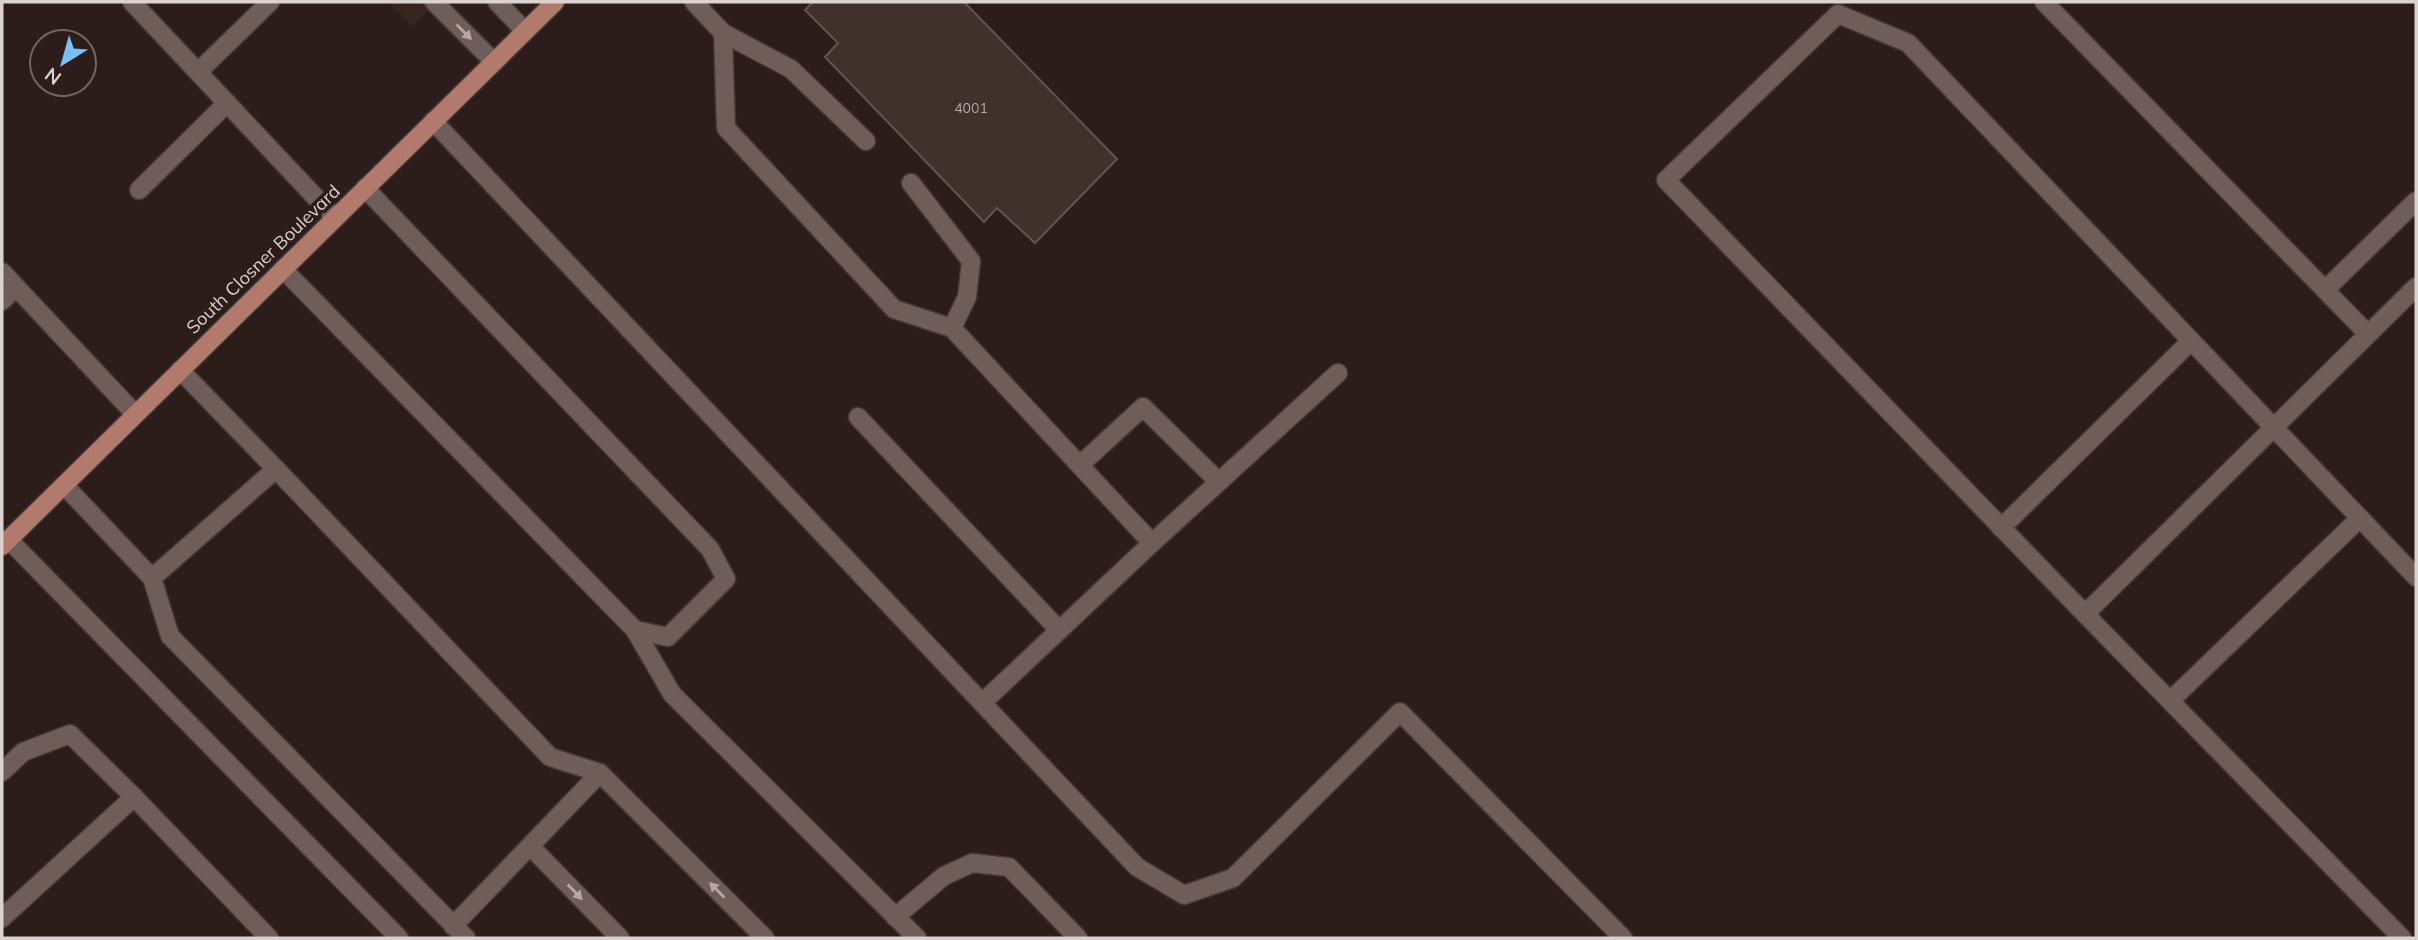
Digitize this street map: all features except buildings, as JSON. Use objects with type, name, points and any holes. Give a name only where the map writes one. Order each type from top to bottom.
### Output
[{"type":"main road","name":"South Closner Boulevard","points":[[5,542],[555,2]]},
{"type":"street","points":[[132,2],[335,218]]},
{"type":"street","points":[[198,72],[270,2]]},
{"type":"street","points":[[434,2],[494,62]]},
{"type":"street","points":[[497,2],[525,31]]},
{"type":"street","points":[[694,2],[723,33],[791,69],[866,141]]},
{"type":"street","points":[[2045,2],[2368,334]]},
{"type":"street","points":[[2402,938],[1666,180],[1838,14],[1908,43],[2416,577]]},
{"type":"street","points":[[723,33],[726,128],[894,309],[952,328],[1152,543]]},
{"type":"street","points":[[139,190],[227,103]]},
{"type":"street","points":[[433,121],[1137,867],[1184,895],[1233,878],[1400,712],[1623,938]]},
{"type":"street","points":[[911,183],[971,261],[967,297],[952,328]]},
{"type":"street","points":[[365,188],[710,549],[726,579],[667,637],[635,630]]},
{"type":"street","points":[[2325,290],[2416,201]]},
{"type":"street","points":[[283,270],[635,630],[672,694],[917,938]]},
{"type":"street","points":[[2,272],[135,414]]},
{"type":"street","points":[[2,301],[16,287]]},
{"type":"street","points":[[2085,614],[2416,287]]},
{"type":"street","points":[[2001,528],[2191,341]]},
{"type":"street","points":[[180,370],[550,757],[600,773],[765,938]]},
{"type":"street","points":[[982,703],[1338,373]]},
{"type":"street","points":[[1080,465],[1143,407],[1219,482]]},
{"type":"street","points":[[858,417],[1059,630]]},
{"type":"street","points":[[152,578],[276,469]]},
{"type":"street","points":[[64,485],[152,578],[170,636],[460,932],[530,846],[600,773]]},
{"type":"street","points":[[2170,701],[2360,518]]},
{"type":"street","points":[[5,542],[399,938]]},
{"type":"street","points":[[2,772],[23,752],[70,734],[269,938]]},
{"type":"street","points":[[2,918],[134,797]]},
{"type":"street","points":[[530,846],[620,938]]},
{"type":"street","points":[[895,917],[944,876],[972,863],[1009,867],[1078,938]]},
{"type":"shaded area","points":[[388,2],[437,2],[412,26]]}]
